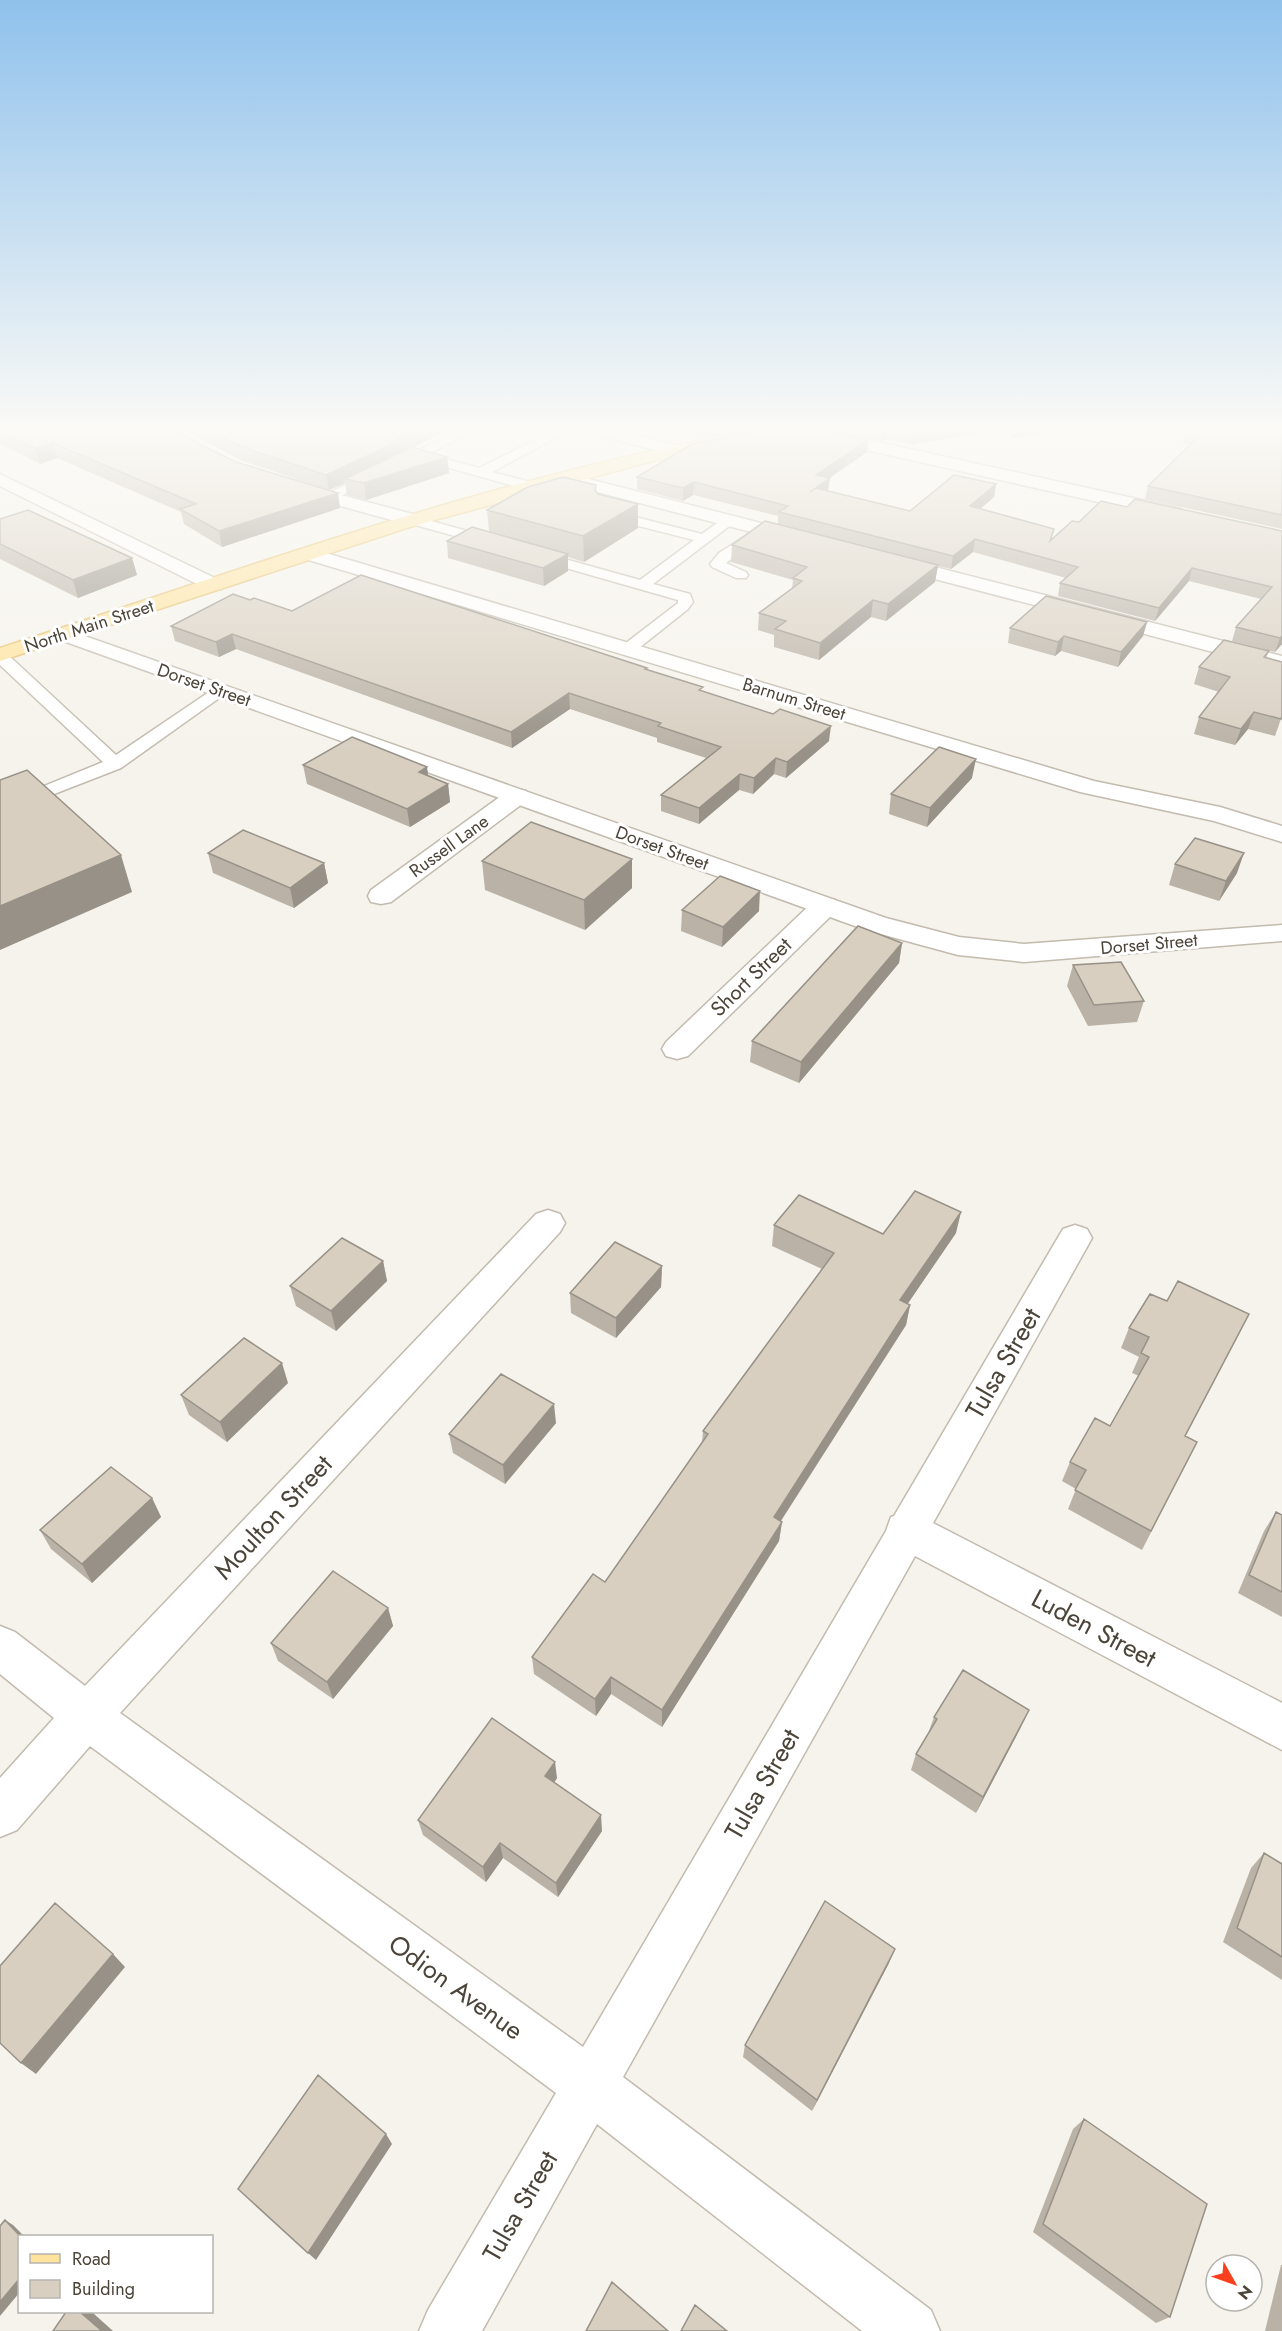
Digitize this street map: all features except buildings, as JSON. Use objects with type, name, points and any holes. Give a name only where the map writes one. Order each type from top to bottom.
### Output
[{"type":"main road","name":"North Main Street","points":[[0,656],[365,536]]},
{"type":"street","points":[[115,536],[214,585]]},
{"type":"street","points":[[790,536],[818,543]]},
{"type":"street","name":"Barnum Street","points":[[309,554],[1089,787],[1209,813],[1282,834]]},
{"type":"street","points":[[874,558],[1282,663]]},
{"type":"street","name":"Dorset Street","points":[[62,634],[876,924],[940,943],[1010,952],[1056,952],[1282,933]]},
{"type":"street","name":"Russell Lane","points":[[381,896],[517,796]]},
{"type":"street","name":"Short Street","points":[[678,1048],[825,906]]},
{"type":"street","name":"Moulton Street","points":[[0,1813],[87,1716],[548,1223]]},
{"type":"street","name":"Tulsa Street","points":[[449,2331],[1075,1238]]},
{"type":"street","name":"Luden Street","points":[[906,1530],[1282,1727]]},
{"type":"street","name":"Odion Avenue","points":[[0,1647],[87,1716],[590,2085],[910,2331]]},
{"type":"lane","points":[[468,536],[685,597],[687,602],[628,649]]},
{"type":"lane","points":[[692,536],[705,539]]},
{"type":"lane","points":[[642,585],[709,536]]},
{"type":"lane","points":[[741,575],[717,564],[724,556],[753,536]]},
{"type":"lane","points":[[0,656],[115,764]]},
{"type":"lane","points":[[0,810],[115,764],[221,691]]}]
